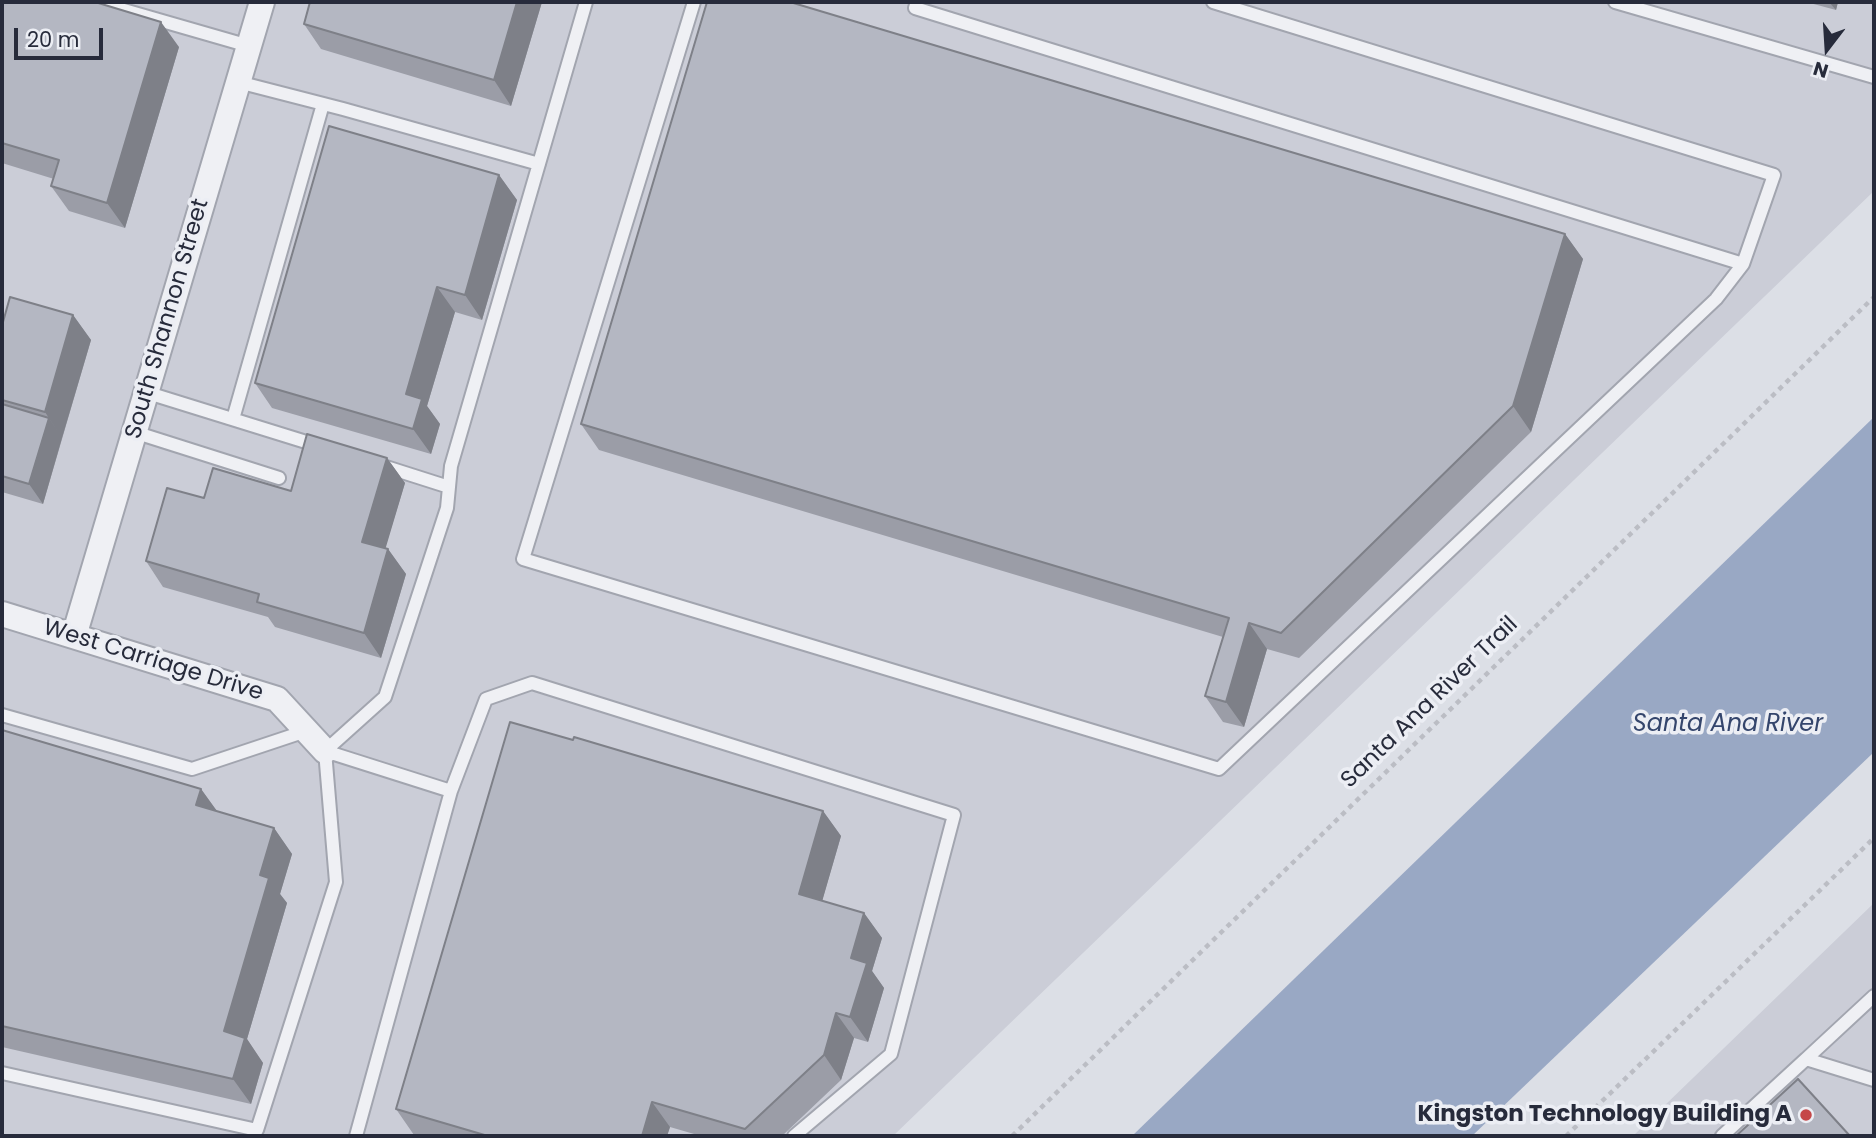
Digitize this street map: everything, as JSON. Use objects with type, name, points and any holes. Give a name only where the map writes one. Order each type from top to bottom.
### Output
[{"type":"street","name":"South Shannon Street","points":[[74,636],[262,2]]},
{"type":"street","name":"West Carriage Drive","points":[[2,614],[277,699],[324,751]]},
{"type":"lane","points":[[324,751],[385,697],[447,508],[451,466],[586,2]]},
{"type":"lane","points":[[694,2],[523,559],[1219,769],[1716,299],[1743,264],[1774,175],[1213,2]]},
{"type":"lane","points":[[917,2],[915,8],[1743,264]]},
{"type":"lane","points":[[1615,2],[1874,77]]},
{"type":"lane","points":[[110,6],[249,46]]},
{"type":"lane","points":[[238,82],[539,164]]},
{"type":"lane","points":[[233,419],[323,104]]},
{"type":"lane","points":[[145,392],[335,451]]},
{"type":"lane","points":[[134,432],[279,478]]},
{"type":"lane","points":[[373,463],[449,487]]},
{"type":"lane","points":[[356,1136],[451,791],[486,699],[532,683],[954,816],[891,1054],[794,1136]]},
{"type":"lane","points":[[2,715],[192,769],[306,731]]},
{"type":"lane","points":[[324,751],[451,791]]},
{"type":"lane","points":[[2,1073],[257,1130],[337,883],[324,751]]},
{"type":"lane","points":[[1722,1136],[1874,996]]},
{"type":"lane","points":[[1806,1059],[1874,1080]]},
{"type":"path","name":"Santa Ana River Trail","points":[[1012,1136],[1874,297]]},
{"type":"path","points":[[1566,1136],[1874,838]]},
{"type":"shaded area","points":[[2,2],[1874,2],[1874,191],[893,1136],[2,1136]]},
{"type":"shaded area","points":[[1874,903],[1874,1136],[1633,1136]]},
{"type":"water","name":"Santa Ana River","points":[[1874,417],[1874,752],[1472,1136],[1132,1136]]},
{"type":"building","points":[[2,2],[95,2],[161,22],[107,203],[51,186],[59,160],[2,143]]},
{"type":"building","points":[[310,2],[517,2],[494,80],[304,24]]},
{"type":"building","points":[[707,2],[790,2],[1565,234],[1513,406],[1281,633],[1249,623],[1226,702],[1205,696],[1229,618],[581,424]]},
{"type":"building","points":[[329,126],[499,175],[465,295],[437,287],[406,394],[422,399],[413,429],[255,383]]},
{"type":"building","points":[[10,297],[73,315],[45,412],[2,400],[2,322]]},
{"type":"building","points":[[2,404],[49,418],[29,484],[2,476]]},
{"type":"building","points":[[307,434],[387,458],[362,542],[388,549],[364,633],[257,602],[259,594],[146,561],[167,488],[204,498],[213,468],[291,491]]},
{"type":"building","points":[[510,722],[573,740],[574,737],[823,811],[799,894],[864,913],[851,958],[867,963],[850,1017],[836,1013],[824,1055],[745,1129],[652,1102],[642,1136],[488,1136],[396,1109]]},
{"type":"building","points":[[2,730],[201,789],[196,805],[274,828],[260,875],[269,878],[224,1031],[245,1038],[233,1079],[2,1026]]},
{"type":"building","points":[[1798,1079],[1850,1136],[1736,1136]]},
{"type":"place","name":"Kingston Technology Building A","points":[[1806,1115]]}]
